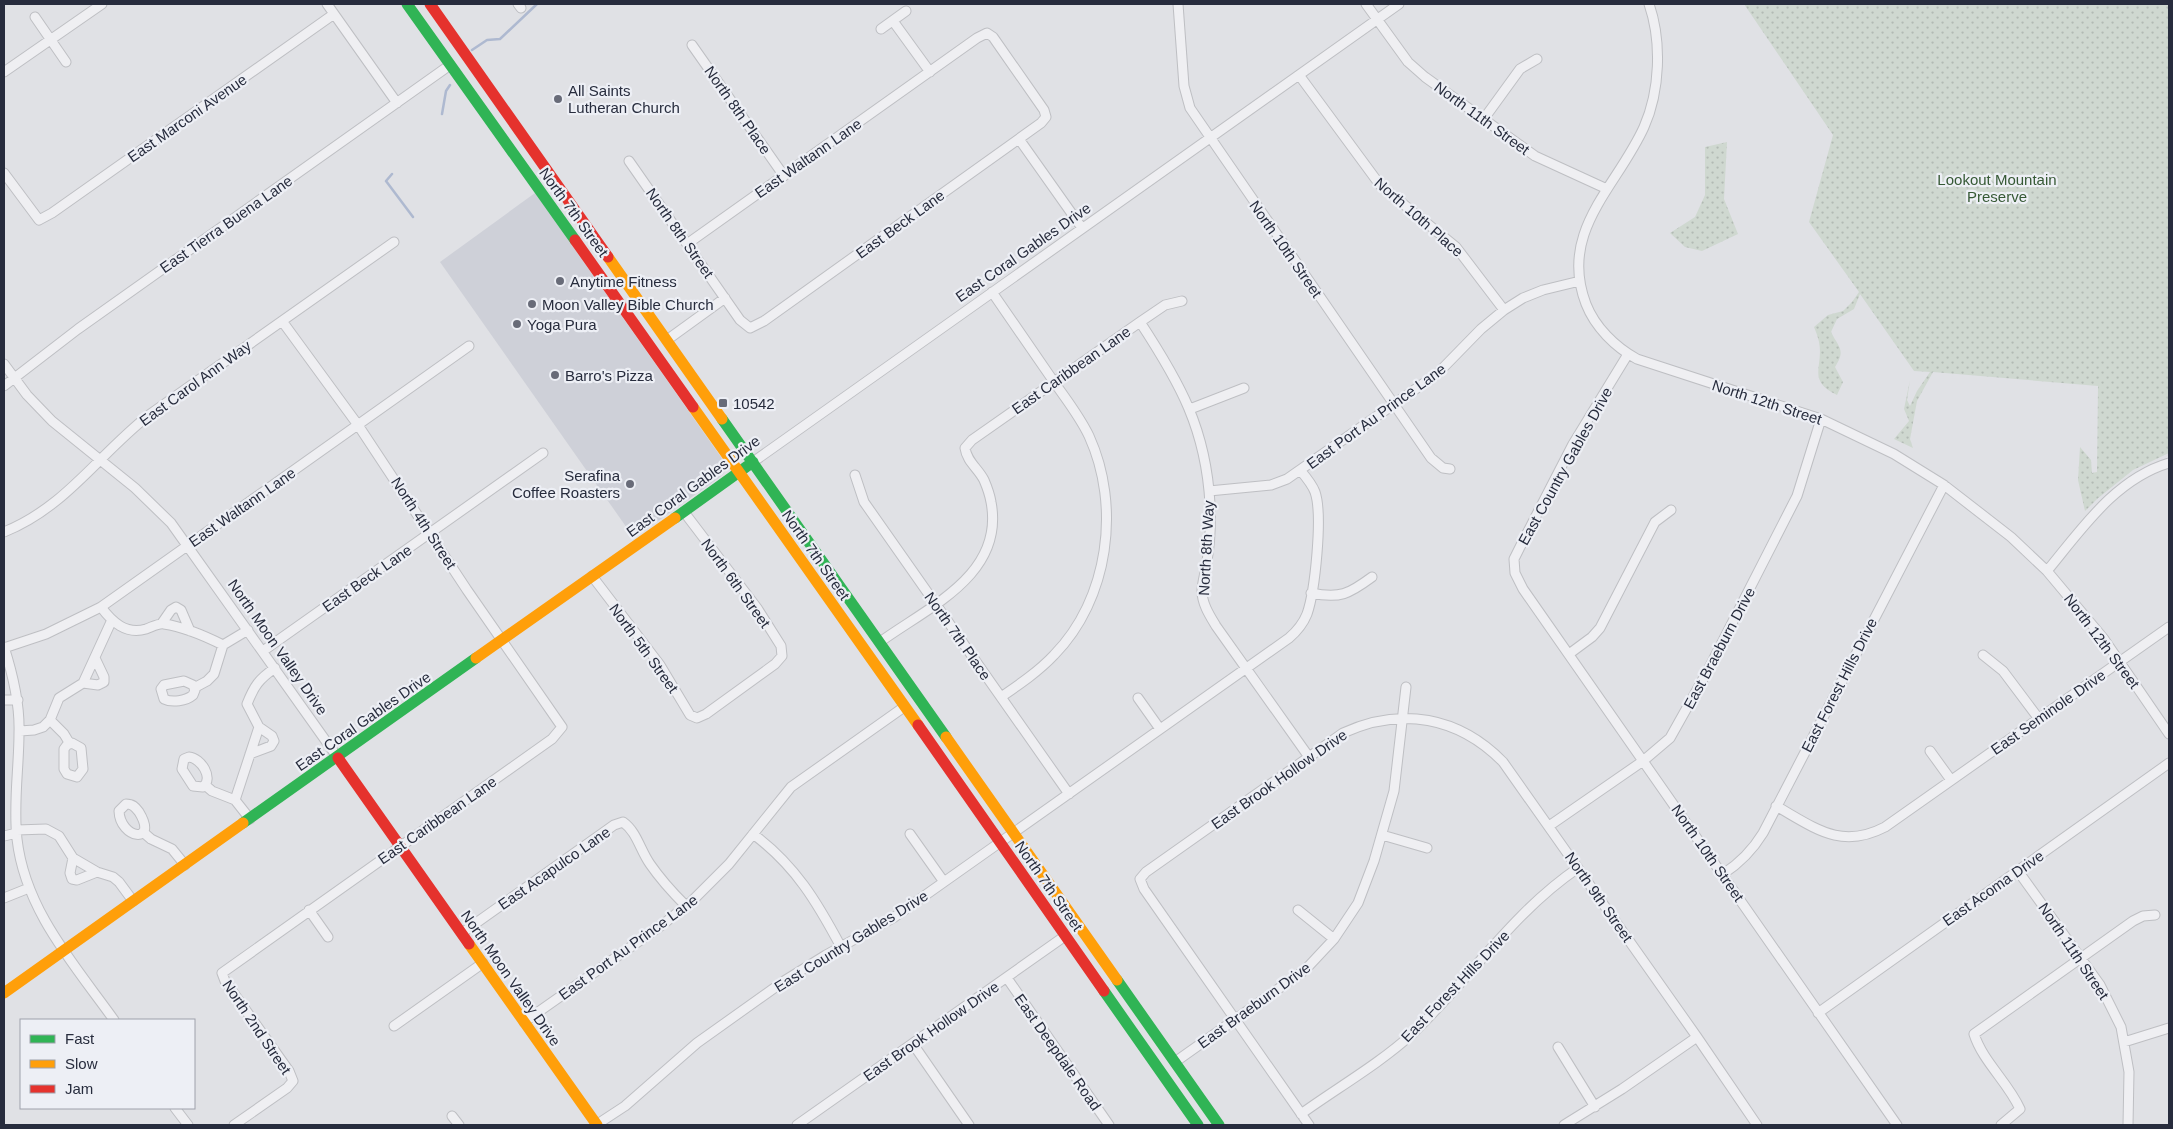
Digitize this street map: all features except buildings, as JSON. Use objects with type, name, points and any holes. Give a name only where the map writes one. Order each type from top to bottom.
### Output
[{"type":"main road","name":"North 7th Street","points":[[407,4],[739,471],[1198,1125]]},
{"type":"main road","name":"North 7th Street","points":[[430,4],[1219,1125]]},
{"type":"main road","points":[[438,47],[472,64],[468,73],[468,90]]},
{"type":"main road","name":"East Coral Gables Drive","points":[[4,993],[338,758],[752,462]]},
{"type":"main road","name":"North Moon Valley Drive","points":[[338,758],[596,1125]]},
{"type":"street","points":[[4,72],[102,4]]},
{"type":"street","points":[[327,4],[397,103]]},
{"type":"street","name":"North 10th Street","points":[[1178,4],[1186,100],[1195,117],[1431,458],[1444,468],[1450,469]]},
{"type":"street","points":[[1366,4],[1377,19]]},
{"type":"street","name":"East Coral Gables Drive","points":[[752,462],[1399,4]]},
{"type":"street","name":"North 12th Street","points":[[1649,4],[1657,48],[1653,98],[1641,133],[1630,156],[1607,188],[1591,215],[1582,236],[1579,251],[1580,281],[1585,300],[1593,318],[1608,337],[1637,359],[1821,419],[1908,462],[1944,485],[2011,537],[2047,571],[2086,616],[2169,734]]},
{"type":"street","points":[[881,29],[906,11]]},
{"type":"street","name":"East Marconi Avenue","points":[[4,172],[39,220],[52,213],[334,14]]},
{"type":"street","points":[[35,18],[66,62]]},
{"type":"street","name":"North 11th Street","points":[[1377,19],[1415,69],[1484,120],[1535,156],[1595,181],[1607,188]]},
{"type":"street","points":[[893,20],[930,72]]},
{"type":"street","name":"East Waltann Lane","points":[[687,244],[977,38],[987,33],[999,46],[1044,110],[1046,117]]},
{"type":"street","name":"North 8th Place","points":[[692,45],[784,176]]},
{"type":"street","points":[[1484,120],[1520,69],[1537,59]]},
{"type":"street","name":"East Tierra Buena Lane","points":[[4,386],[78,329],[450,65]]},
{"type":"street","name":"North 10th Place","points":[[1300,75],[1380,185],[1456,247],[1504,310]]},
{"type":"street","name":"East Beck Lane","points":[[750,328],[772,315],[1041,124],[1046,117]]},
{"type":"street","points":[[1019,139],[1082,228]]},
{"type":"street","name":"North 8th Street","points":[[629,161],[740,320],[750,328]]},
{"type":"street","name":"East Carol Ann Way","points":[[4,532],[29,521],[56,504],[149,415],[394,242]]},
{"type":"street","name":"East Port Au Prince Lane","points":[[1209,491],[1278,484],[1438,374],[1481,329],[1504,310],[1542,290],[1580,281]]},
{"type":"street","points":[[992,292],[1082,422],[1096,452],[1104,481],[1107,515],[1104,554],[1093,592],[1072,632],[1056,654],[1041,668],[1001,697]]},
{"type":"street","points":[[667,340],[725,298]]},
{"type":"street","name":"East Caribbean Lane","points":[[936,604],[972,575],[986,553],[991,534],[993,519],[991,502],[984,480],[966,456],[965,448],[972,440],[1165,305],[1182,301]]},
{"type":"street","name":"North 4th Street","points":[[282,321],[358,425],[502,641],[562,727]]},
{"type":"street","name":"North 8th Way","points":[[1140,322],[1172,372],[1190,409],[1200,440],[1209,491],[1210,533],[1202,592],[1204,604],[1216,626],[1309,757]]},
{"type":"street","name":"East Waltann Lane","points":[[4,648],[46,634],[101,607],[469,346]]},
{"type":"street","name":"East Country Gables Drive","points":[[1518,580],[1514,559],[1573,444],[1628,354]]},
{"type":"street","name":"North Moon Valley Drive","points":[[4,364],[52,422],[152,503],[188,545],[338,758]]},
{"type":"street","points":[[1190,409],[1244,388]]},
{"type":"street","name":"East Braeburn Drive","points":[[1549,826],[1643,760],[1670,738],[1750,589],[1797,496],[1821,419]]},
{"type":"street","name":"East Beck Lane","points":[[263,651],[543,453]]},
{"type":"street","points":[[2047,571],[2086,523],[2111,498],[2147,471],[2169,463]]},
{"type":"street","points":[[1300,470],[1312,488],[1316,501],[1317,541],[1311,594],[1332,597],[1341,596],[1372,577]]},
{"type":"street","name":"North 7th Place","points":[[855,475],[864,502],[1069,794]]},
{"type":"street","name":"East Forest Hills Drive","points":[[1723,874],[1743,860],[1753,849],[1944,485]]},
{"type":"street","points":[[1569,654],[1592,637],[1600,628],[1655,522],[1671,510]]},
{"type":"street","name":"North 6th Street","points":[[684,512],[757,608],[781,646],[782,656],[775,664],[706,714],[696,718]]},
{"type":"street","name":"North 5th Street","points":[[592,576],[660,665],[690,715],[696,718]]},
{"type":"street","name":"North 10th Street","points":[[1518,580],[1897,1125]]},
{"type":"street","name":"East Country Gables Drive","points":[[596,1125],[625,1106],[697,1043],[784,981],[841,947],[876,929],[1297,631],[1306,614],[1311,594]]},
{"type":"street","points":[[880,642],[936,604]]},
{"type":"street","points":[[101,607],[111,622],[136,632],[162,623],[190,630],[224,645]]},
{"type":"street","points":[[162,623],[171,610],[176,608],[181,610],[190,630]]},
{"type":"street","points":[[83,684],[111,622]]},
{"type":"street","name":"East Seminole Drive","points":[[1776,806],[1826,832],[1848,839],[1861,837],[1885,827],[2169,626]]},
{"type":"street","points":[[194,688],[214,674],[224,645],[248,630]]},
{"type":"street","points":[[4,648],[18,700],[20,731],[17,831],[23,867],[29,888],[40,913],[113,1019]]},
{"type":"street","points":[[1983,655],[2003,671],[2039,719]]},
{"type":"street","points":[[20,731],[43,727],[50,720],[59,698],[83,684],[98,685],[104,682],[104,677],[95,658]]},
{"type":"street","points":[[250,754],[271,746],[274,741],[272,736],[259,726],[248,704],[252,690],[261,678],[275,668]]},
{"type":"street","points":[[1403,719],[1406,688]]},
{"type":"street","points":[[1138,698],[1160,729]]},
{"type":"street","points":[[4,700],[18,700]]},
{"type":"street","name":"East Port Au Prince Lane","points":[[524,1022],[686,906],[717,876],[791,787],[904,707]]},
{"type":"street","name":"North 9th Street","points":[[1403,719],[1416,718],[1463,731],[1486,745],[1503,762],[1757,1125]]},
{"type":"street","name":"East Braeburn Drive","points":[[1175,1062],[1304,970],[1334,939],[1358,903],[1382,835],[1396,782],[1403,719]]},
{"type":"street","name":"East Brook Hollow Drive","points":[[1236,1020],[1144,889],[1140,879],[1146,872],[1343,733],[1357,726],[1372,722],[1403,719]]},
{"type":"street","points":[[50,720],[64,734],[70,744]]},
{"type":"street","points":[[235,800],[259,726]]},
{"type":"street","name":"East Caribbean Lane","points":[[222,973],[552,739],[562,727]]},
{"type":"street","points":[[1930,751],[1951,780]]},
{"type":"street","name":"East Acoma Drive","points":[[1818,1012],[2169,763]]},
{"type":"street","points":[[205,785],[212,792],[235,800],[250,819]]},
{"type":"street","name":"East Acapulco Lane","points":[[462,933],[614,825],[623,822],[631,828],[643,853],[660,878],[686,906]]},
{"type":"street","points":[[4,836],[17,831],[46,829],[59,836],[73,858],[97,872],[113,877],[133,901]]},
{"type":"street","points":[[143,832],[151,839],[172,849],[185,865]]},
{"type":"street","points":[[753,834],[780,857],[802,881],[841,947]]},
{"type":"street","points":[[910,834],[944,882]]},
{"type":"street","points":[[1382,835],[1426,848]]},
{"type":"street","points":[[73,858],[70,873],[72,879],[77,880],[97,872]]},
{"type":"street","name":"East Forest Hills Drive","points":[[1301,1114],[1403,1042],[1442,1004],[1526,910],[1578,868]]},
{"type":"street","name":"North 11th Street","points":[[2018,870],[2100,985],[2121,1028],[2129,1072],[2128,1125]]},
{"type":"street","points":[[4,898],[29,888]]},
{"type":"street","points":[[309,910],[328,937]]},
{"type":"street","points":[[1298,910],[1334,939]]},
{"type":"street","points":[[2001,1125],[2020,1109],[2015,1098],[1977,1045],[1974,1034],[2134,920],[2142,916],[2155,915]]},
{"type":"street","name":"East Brook Hollow Drive","points":[[797,1125],[1065,936]]},
{"type":"street","points":[[394,1026],[483,964]]},
{"type":"street","name":"North 2nd Street","points":[[222,973],[225,981],[289,1072],[293,1081],[287,1088],[234,1125]]},
{"type":"street","name":"East Deepdale Road","points":[[1007,978],[1109,1125]]},
{"type":"street","points":[[1236,1020],[1309,1125]]},
{"type":"street","points":[[2124,1042],[2169,1028]]},
{"type":"street","points":[[1564,1125],[1595,1107],[1697,1037]]},
{"type":"street","points":[[913,1044],[969,1125]]},
{"type":"street","points":[[1558,1047],[1595,1107]]},
{"type":"street","points":[[177,1109],[188,1125]]},
{"type":"street","points":[[452,1116],[459,1125]]},
{"type":"shaded area","points":[[535,193],[721,457],[725,466],[724,473],[720,477],[634,538],[440,262]]},
{"type":"green space","name":"Lookout Mountain Preserve","points":[[1744,4],[2169,4],[2169,453],[2133,470],[2085,511],[2078,480],[2080,447],[2091,460],[2092,473],[2097,472],[2098,386],[1933,372],[1917,401],[1910,439],[1913,448],[1894,439],[1909,421],[1904,409],[1910,380],[1907,400],[1910,406],[1917,391],[1930,372],[1914,371],[1860,294],[1854,309],[1837,319],[1831,332],[1841,353],[1835,367],[1843,382],[1837,395],[1822,384],[1818,372],[1819,342],[1814,327],[1828,315],[1843,311],[1859,292],[1809,222],[1833,135]]},
{"type":"green space","points":[[1727,142],[1724,199],[1738,234],[1702,251],[1685,247],[1670,233],[1695,217],[1705,195],[1705,147]]},
{"type":"waterway","points":[[472,50],[487,40],[500,39],[537,4]]},
{"type":"waterway","points":[[442,114],[446,91],[450,85]]},
{"type":"waterway","points":[[392,174],[386,181],[413,217]]},
{"type":"traffic: fast","points":[[407,4],[575,240]]},
{"type":"traffic: fast","points":[[722,419],[946,737]]},
{"type":"traffic: fast","points":[[675,518],[753,462]]},
{"type":"traffic: fast","points":[[243,823],[476,658]]},
{"type":"traffic: fast","points":[[1117,980],[1219,1125]]},
{"type":"traffic: fast","points":[[1104,991],[1198,1125]]},
{"type":"traffic: slow","points":[[608,257],[722,419]]},
{"type":"traffic: slow","points":[[693,407],[918,725]]},
{"type":"traffic: slow","points":[[476,658],[675,518]]},
{"type":"traffic: slow","points":[[946,737],[1117,980]]},
{"type":"traffic: slow","points":[[4,993],[243,823]]},
{"type":"traffic: slow","points":[[469,944],[597,1125]]},
{"type":"traffic: jam","points":[[430,4],[608,257]]},
{"type":"traffic: jam","points":[[575,240],[693,407]]},
{"type":"traffic: jam","points":[[918,725],[1104,991]]},
{"type":"traffic: jam","points":[[338,758],[469,944]]},
{"type":"place","name":"All Saints Lutheran Church","points":[[558,99]]},
{"type":"place","name":"Anytime Fitness","points":[[560,281]]},
{"type":"place","name":"Moon Valley Bible Church","points":[[532,304]]},
{"type":"place","name":"Yoga Pura","points":[[517,324]]},
{"type":"place","name":"Barro's Pizza","points":[[555,375]]},
{"type":"place","name":"10542","points":[[723,403]]},
{"type":"place","name":"Serafina Coffee Roasters","points":[[630,484]]}]
